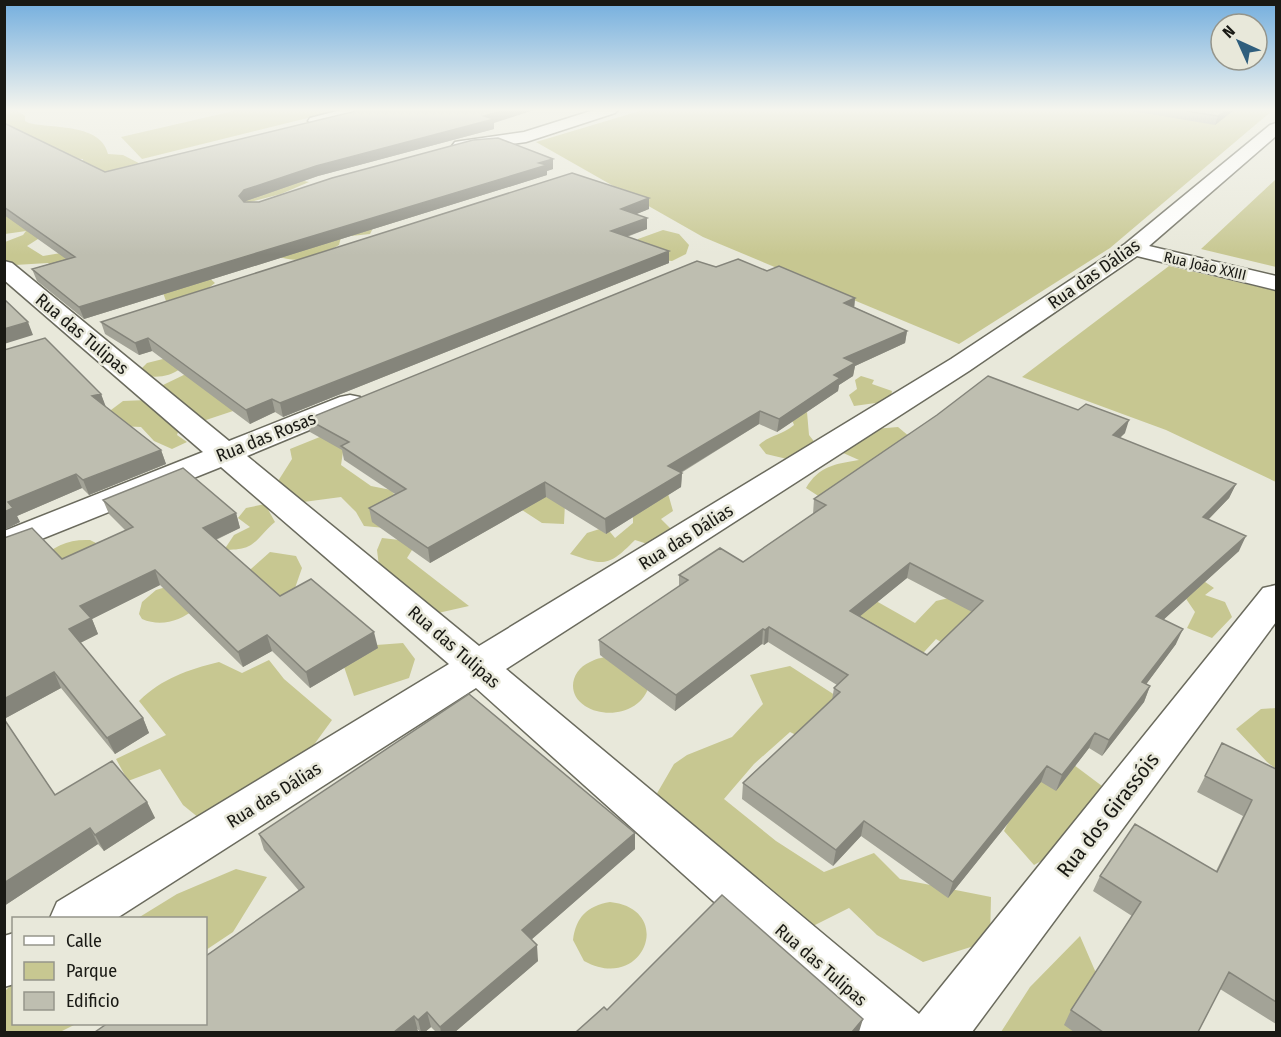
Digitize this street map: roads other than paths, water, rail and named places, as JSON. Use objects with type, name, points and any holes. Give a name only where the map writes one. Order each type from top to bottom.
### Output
[{"type":"street","name":"Rua das Dálias","points":[[77,917],[960,365],[1133,249],[1240,158]]},
{"type":"street","name":"Rua João XXIII","points":[[1133,249],[1276,283]]},
{"type":"street","name":"Rua das Tulipas","points":[[4,268],[478,668],[898,1032]]},
{"type":"street","name":"Rua das Rosas","points":[[4,544],[378,391]]},
{"type":"street","name":"Rua dos Girassóis","points":[[939,1032],[1276,597]]}]
